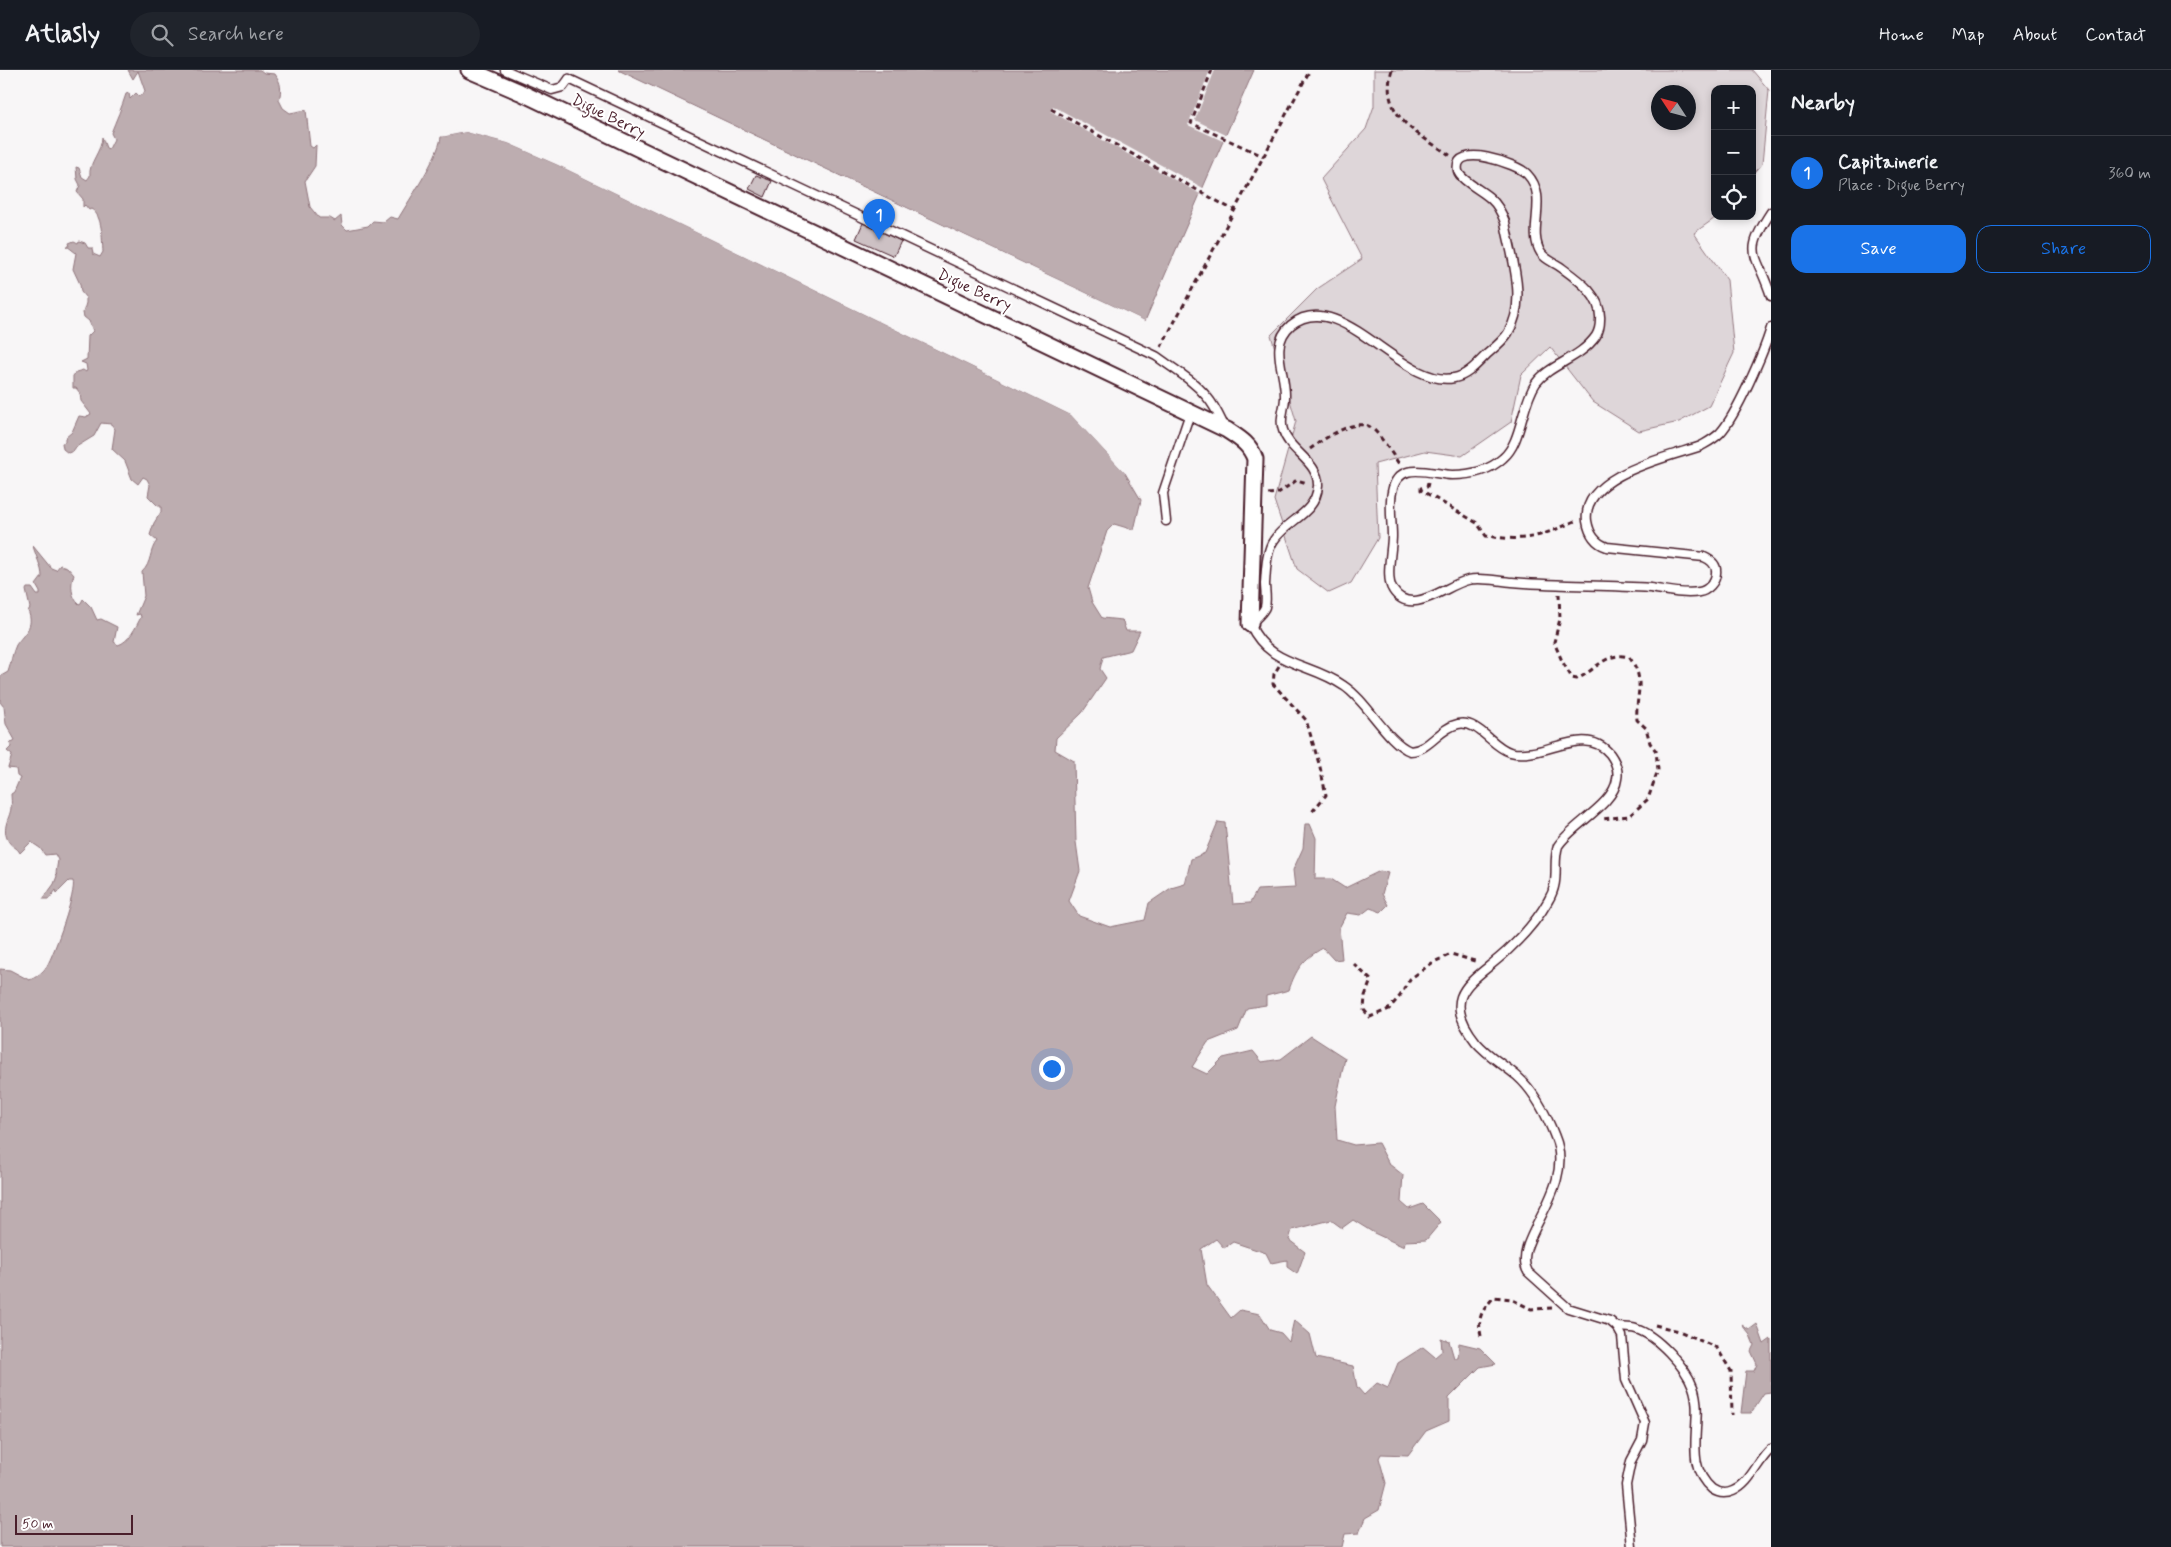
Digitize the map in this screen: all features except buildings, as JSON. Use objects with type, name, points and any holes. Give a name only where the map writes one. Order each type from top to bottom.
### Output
[{"type":"street","name":"Digue Berry","points":[[469,70],[520,92],[1227,430],[1248,445],[1253,452],[1256,470],[1250,624]]},
{"type":"lane","points":[[505,70],[552,90],[563,87],[569,79],[568,70]]},
{"type":"lane","points":[[569,79],[1156,356],[1187,378],[1208,398],[1227,430]]},
{"type":"lane","points":[[1632,1547],[1626,1485],[1631,1461],[1642,1440],[1645,1424],[1626,1380],[1622,1336],[1610,1322],[1568,1308],[1525,1268],[1525,1253],[1558,1180],[1560,1154],[1551,1126],[1526,1085],[1483,1050],[1470,1034],[1462,1017],[1460,1003],[1466,987],[1478,973],[1516,943],[1548,901],[1556,882],[1558,846],[1606,799],[1617,779],[1615,762],[1601,745],[1588,740],[1581,740],[1540,752],[1519,754],[1502,749],[1481,731],[1463,724],[1446,730],[1424,748],[1410,751],[1399,744],[1363,702],[1343,685],[1321,672],[1284,660],[1263,645],[1250,624],[1265,607],[1268,562],[1273,541],[1309,509],[1317,494],[1318,483],[1314,468],[1287,439],[1281,421],[1285,397],[1279,362],[1279,349],[1286,330],[1293,324],[1301,319],[1316,316],[1328,317],[1344,324],[1432,377],[1447,379],[1464,375],[1503,339],[1511,327],[1517,306],[1516,285],[1505,222],[1494,202],[1461,178],[1458,170],[1459,162],[1466,157],[1478,156],[1518,167],[1534,183],[1538,198],[1537,235],[1540,250],[1547,259],[1586,287],[1596,299],[1601,316],[1598,333],[1589,345],[1574,357],[1546,374],[1535,384],[1526,403],[1514,444],[1503,458],[1478,472],[1454,475],[1415,470],[1406,472],[1401,476],[1392,490],[1392,553],[1388,579],[1393,591],[1411,601],[1429,598],[1457,584],[1474,580],[1559,586],[1637,588],[1695,593],[1702,592],[1708,588],[1716,576],[1714,564],[1704,557],[1606,547],[1593,538],[1586,516],[1598,490],[1615,477],[1701,446],[1710,442],[1721,431],[1738,405],[1771,328]]},
{"type":"lane","points":[[1771,212],[1756,238],[1753,251],[1771,296]]},
{"type":"lane","points":[[1166,521],[1163,493],[1190,413]]},
{"type":"lane","points":[[1617,1328],[1638,1329],[1656,1341],[1675,1360],[1693,1387],[1696,1403],[1695,1446],[1697,1462],[1704,1478],[1713,1490],[1719,1494],[1739,1487],[1771,1449]]},
{"type":"path","points":[[1212,70],[1191,123],[1263,156]]},
{"type":"path","points":[[1156,356],[1310,70]]},
{"type":"path","points":[[1392,70],[1389,91],[1395,113],[1410,127],[1459,162]]},
{"type":"path","points":[[1051,109],[1235,211]]},
{"type":"path","points":[[1310,448],[1335,432],[1357,425],[1366,425],[1374,429],[1400,465]]},
{"type":"path","points":[[1425,478],[1429,485],[1421,488],[1421,490],[1476,523],[1486,536],[1511,540],[1528,539],[1545,535],[1586,516]]},
{"type":"path","points":[[1254,491],[1272,495],[1296,480],[1312,484],[1318,483]]},
{"type":"path","points":[[1559,586],[1560,619],[1554,642],[1567,672],[1572,678],[1578,679],[1602,660],[1620,654],[1630,657],[1640,676],[1636,710],[1637,720],[1646,728],[1650,742],[1656,750],[1658,770],[1648,799],[1629,816],[1604,818],[1589,824],[1583,820]]},
{"type":"path","points":[[1284,660],[1274,674],[1273,684],[1306,720],[1326,795],[1311,814]]},
{"type":"path","points":[[1354,964],[1371,980],[1365,996],[1364,1010],[1370,1017],[1389,1009],[1410,980],[1432,963],[1451,954],[1490,965]]},
{"type":"path","points":[[1481,1336],[1481,1313],[1494,1297],[1511,1299],[1531,1309],[1555,1308]]},
{"type":"path","points":[[1638,1329],[1646,1324],[1652,1324],[1678,1332],[1717,1348],[1731,1370],[1732,1415]]},
{"type":"shaded area","points":[[128,70],[260,70],[264,73],[275,74],[280,83],[279,100],[283,108],[290,113],[306,110],[310,146],[313,148],[316,145],[315,166],[305,181],[310,207],[319,218],[330,218],[335,221],[341,216],[342,225],[347,230],[368,226],[373,221],[384,222],[390,217],[398,219],[435,155],[441,137],[466,132],[508,143],[558,165],[1071,415],[1125,473],[1141,500],[1134,530],[1114,524],[1107,531],[1088,588],[1092,602],[1102,618],[1122,620],[1126,631],[1140,631],[1131,650],[1103,657],[1100,669],[1106,678],[1082,713],[1056,738],[1055,750],[1074,761],[1076,842],[1080,871],[1069,901],[1079,916],[1110,927],[1145,920],[1149,903],[1171,888],[1185,884],[1191,859],[1205,853],[1218,822],[1225,823],[1233,904],[1250,903],[1257,890],[1295,888],[1293,870],[1303,848],[1305,824],[1310,824],[1316,838],[1315,879],[1331,879],[1345,888],[1380,871],[1388,873],[1382,894],[1388,905],[1381,912],[1370,908],[1361,915],[1347,913],[1339,928],[1342,959],[1334,960],[1323,948],[1310,956],[1294,976],[1289,990],[1266,996],[1266,1005],[1247,1008],[1238,1030],[1208,1042],[1192,1067],[1207,1074],[1223,1058],[1253,1051],[1262,1062],[1281,1059],[1311,1036],[1345,1058],[1335,1106],[1337,1140],[1354,1145],[1378,1143],[1389,1164],[1403,1175],[1401,1202],[1409,1209],[1423,1204],[1441,1222],[1426,1240],[1405,1241],[1404,1247],[1374,1233],[1353,1220],[1342,1228],[1331,1220],[1292,1230],[1289,1240],[1305,1252],[1297,1274],[1287,1267],[1287,1260],[1271,1263],[1266,1253],[1233,1242],[1224,1248],[1216,1239],[1201,1249],[1207,1285],[1231,1318],[1240,1310],[1260,1314],[1270,1330],[1281,1333],[1289,1342],[1294,1320],[1310,1334],[1316,1358],[1353,1366],[1357,1387],[1364,1395],[1377,1383],[1388,1388],[1398,1363],[1423,1347],[1435,1357],[1442,1351],[1441,1338],[1449,1341],[1454,1358],[1458,1358],[1459,1343],[1480,1348],[1496,1364],[1480,1367],[1449,1398],[1449,1421],[1426,1431],[1408,1455],[1381,1454],[1379,1458],[1386,1483],[1379,1510],[1365,1518],[1359,1533],[1345,1534],[1342,1547],[0,1547],[0,969],[10,970],[29,980],[44,970],[59,936],[72,897],[73,881],[69,881],[57,893],[56,890],[49,899],[43,899],[54,884],[57,876],[58,860],[55,854],[45,855],[40,848],[31,842],[20,853],[10,844],[7,837],[6,827],[11,811],[11,794],[14,792],[20,778],[17,776],[16,769],[8,768],[12,755],[7,751],[11,747],[10,743],[15,740],[6,724],[4,707],[0,702],[0,680],[1,676],[8,672],[13,651],[29,626],[30,617],[28,611],[30,608],[26,590],[27,588],[32,588],[37,595],[40,595],[36,585],[42,577],[42,573],[33,546],[51,568],[56,570],[60,565],[67,567],[74,575],[72,590],[74,598],[79,604],[83,599],[91,607],[97,620],[101,619],[117,627],[114,642],[118,645],[126,641],[141,617],[140,614],[136,615],[144,596],[142,572],[157,541],[150,535],[154,523],[161,512],[161,506],[158,506],[148,496],[150,485],[147,479],[143,477],[138,484],[132,479],[125,461],[112,449],[115,429],[111,424],[101,423],[94,436],[68,453],[63,449],[62,443],[65,442],[65,438],[72,432],[79,416],[86,417],[91,414],[81,401],[80,393],[76,388],[73,388],[73,376],[76,372],[83,370],[86,372],[87,370],[86,364],[81,362],[87,359],[88,336],[93,331],[89,321],[84,317],[86,298],[81,292],[80,284],[73,269],[76,253],[67,246],[70,246],[69,243],[74,241],[78,243],[79,241],[85,243],[88,248],[92,248],[93,254],[100,257],[103,252],[98,216],[85,205],[83,207],[83,199],[77,192],[80,185],[77,179],[76,167],[79,168],[82,177],[87,180],[90,176],[91,166],[100,147],[102,137],[106,148],[109,149],[114,139],[111,133],[126,94],[129,93],[130,99],[136,93],[139,96],[145,91],[138,71],[133,79]]},
{"type":"shaded area","points":[[618,70],[1254,70],[1145,321]]},
{"type":"shaded area","points":[[1374,70],[1752,70],[1769,90],[1762,164],[1756,171],[1756,85],[1711,85],[1712,220],[1694,233],[1727,280],[1734,353],[1709,406],[1679,422],[1639,431],[1593,402],[1550,347],[1521,375],[1511,422],[1462,456],[1425,451],[1375,464],[1378,538],[1351,583],[1329,593],[1297,569],[1274,500],[1296,421],[1271,335],[1317,289],[1362,259],[1321,179],[1366,129],[1374,106]]},
{"type":"shaded area","points":[[1757,1324],[1764,1344],[1771,1339],[1771,1392],[1764,1393],[1751,1413],[1741,1413],[1746,1371],[1754,1371],[1757,1364],[1751,1351],[1754,1345],[1750,1335],[1742,1325],[1749,1330]]},
{"type":"pier","points":[[616,70],[1145,321],[1144,324],[617,72]]},
{"type":"pier","points":[[1210,70],[1215,70],[1195,120],[1228,136],[1225,142],[1188,125]]},
{"type":"pier","points":[[1053,106],[1205,189],[1202,195],[1050,111]]},
{"type":"pier","points":[[466,130],[509,141],[559,163],[1072,413],[1126,470],[1125,473],[1071,415],[558,165],[508,143],[466,132],[441,137],[448,133]]},
{"type":"place","name":"Capitainerie","points":[[879,240]]}]
